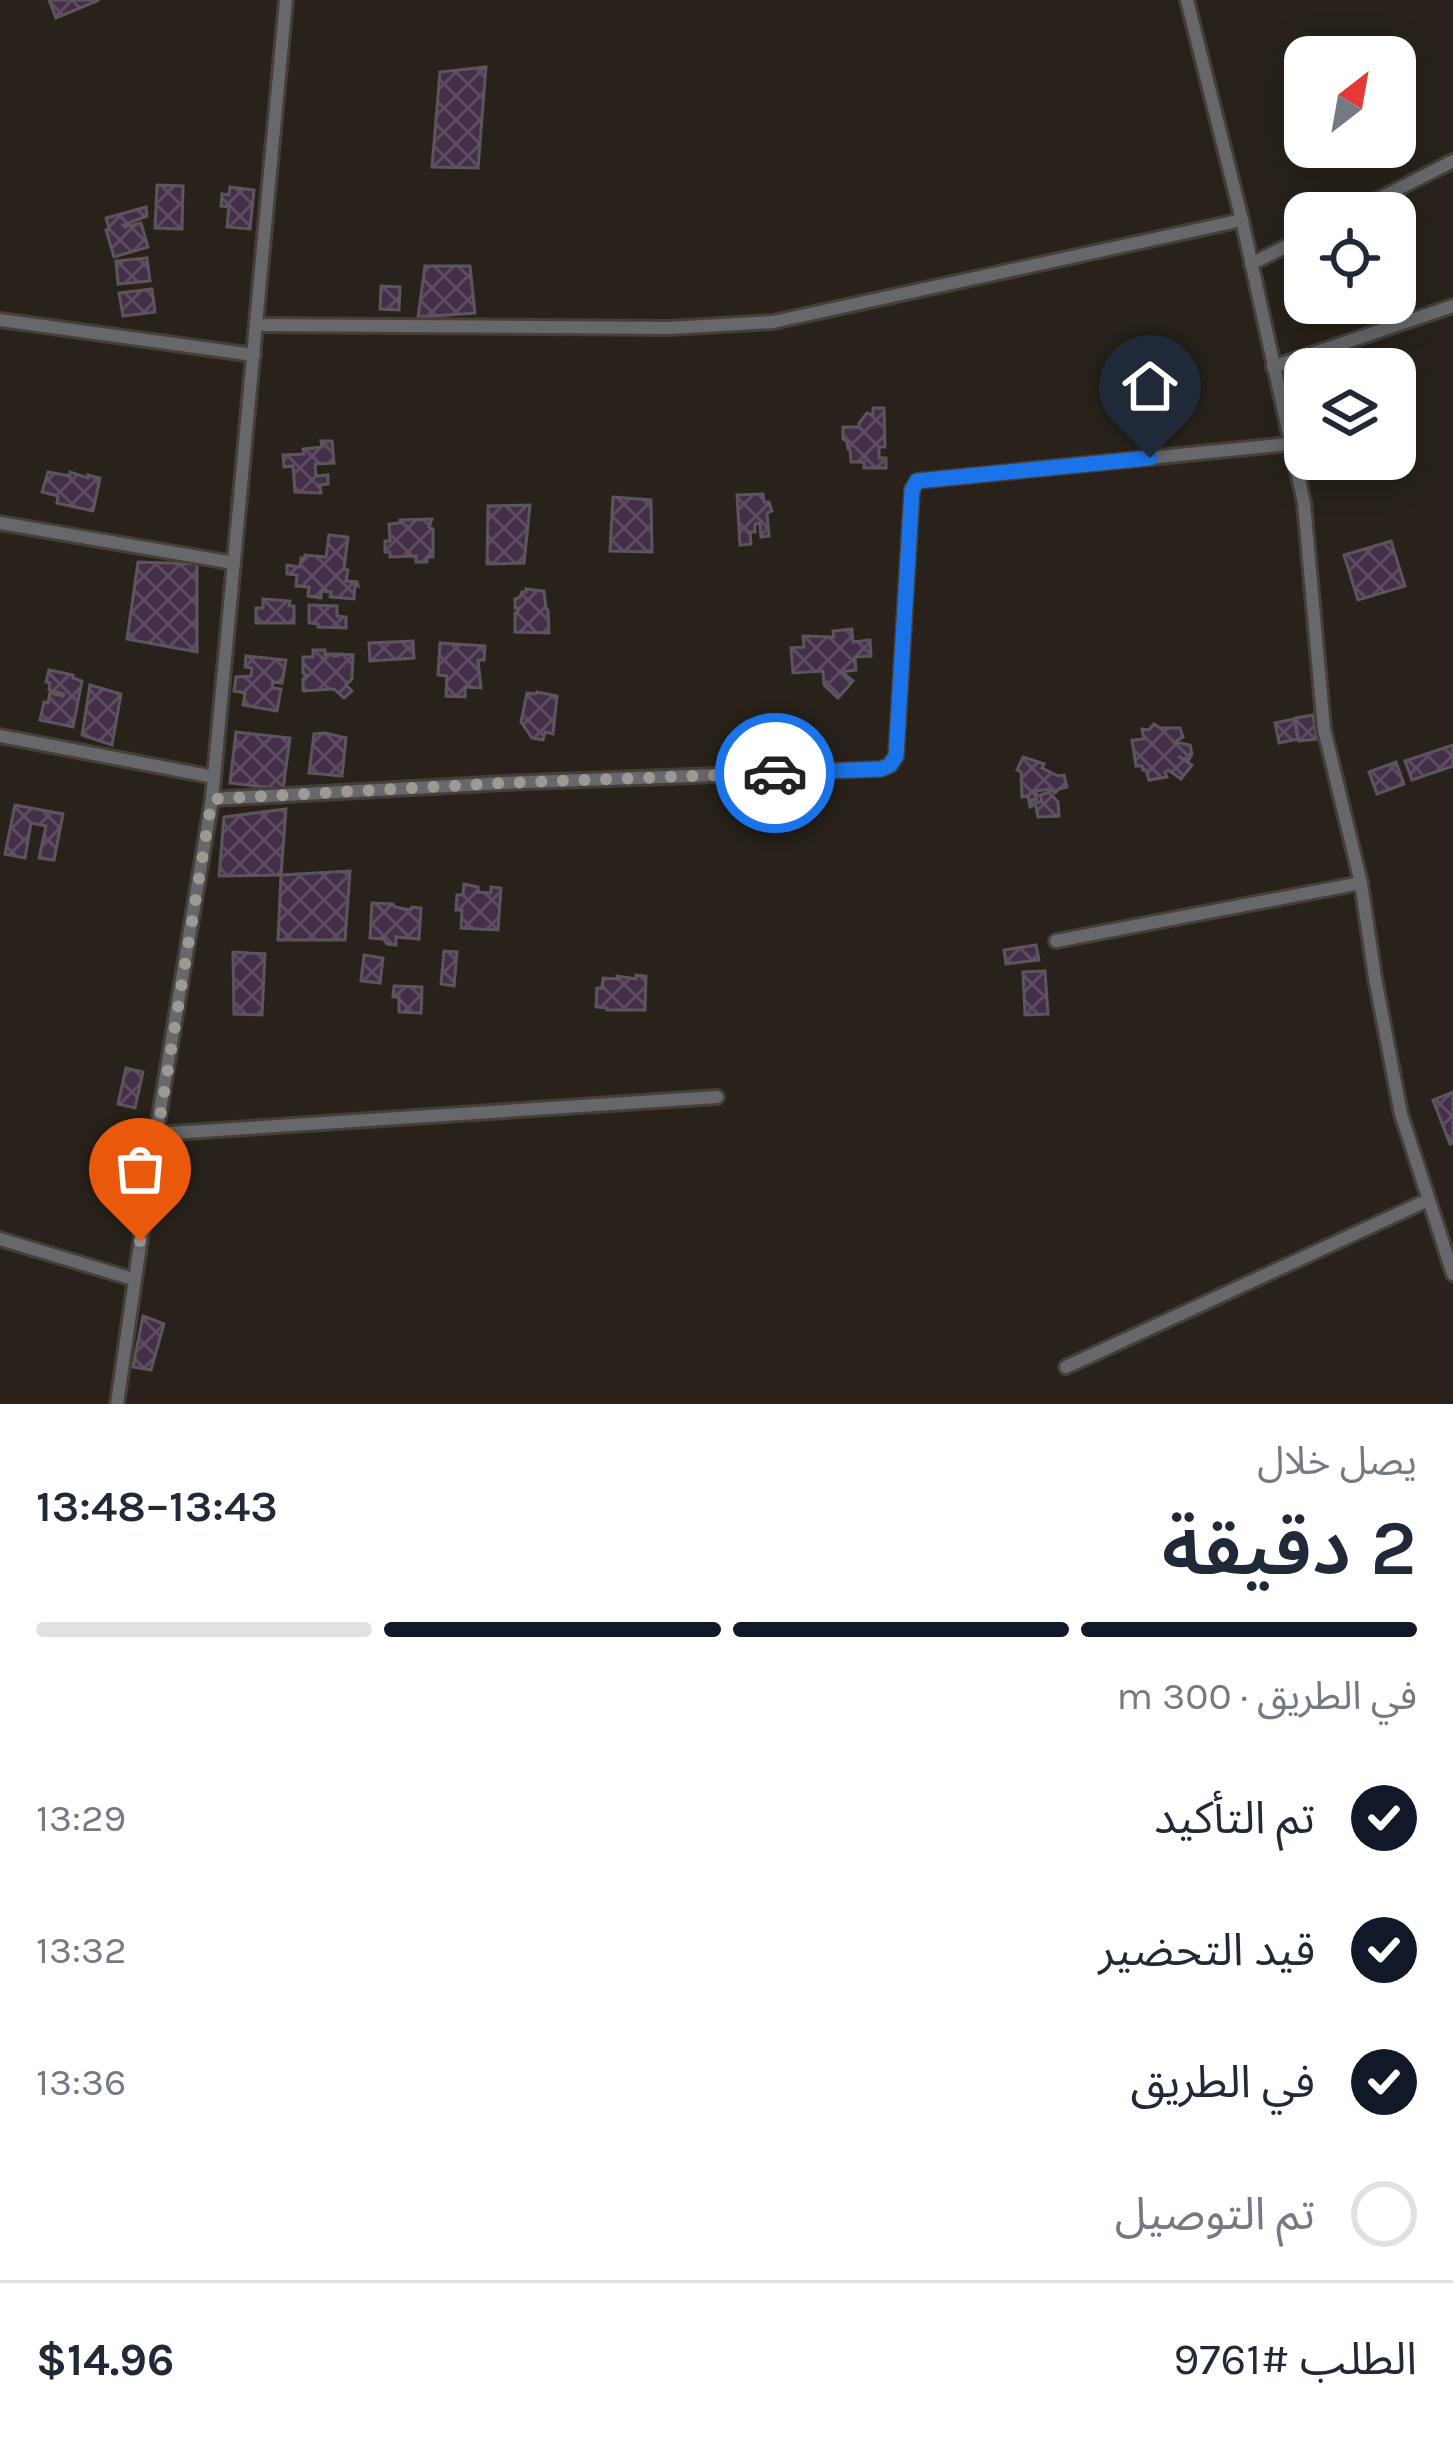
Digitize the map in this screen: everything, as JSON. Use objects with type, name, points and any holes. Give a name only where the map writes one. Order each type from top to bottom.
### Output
[{"type":"street","points":[[117,1404],[212,799],[286,0]]},
{"type":"street","points":[[1186,0],[1284,420]]},
{"type":"street","points":[[1392,192],[1453,161]]},
{"type":"street","points":[[257,325],[669,328],[773,322],[1241,220]]},
{"type":"street","points":[[1251,264],[1284,247]]},
{"type":"street","points":[[1273,367],[1453,306]]},
{"type":"street","points":[[0,320],[254,355]]},
{"type":"street","points":[[212,799],[881,769],[896,756],[912,490],[917,481],[1284,444]]},
{"type":"street","points":[[1298,480],[1324,729],[1361,884],[1401,1114],[1453,1274]]},
{"type":"street","points":[[0,523],[234,562]]},
{"type":"street","points":[[0,736],[214,777]]},
{"type":"street","points":[[1057,941],[1361,884]]},
{"type":"street","points":[[156,1134],[717,1097]]},
{"type":"street","points":[[1066,1367],[1428,1200]]},
{"type":"street","points":[[0,1239],[133,1279]]},
{"type":"building","points":[[49,0],[99,0],[56,18]]},
{"type":"building","points":[[486,67],[478,168],[432,167],[440,72]]},
{"type":"building","points":[[157,185],[183,186],[182,229],[155,228]]},
{"type":"building","points":[[230,187],[254,190],[250,229],[227,227],[229,207],[221,206],[222,194],[229,195]]},
{"type":"building","points":[[146,207],[147,216],[123,225],[141,223],[148,247],[114,257],[106,218]]},
{"type":"building","points":[[147,258],[150,281],[118,284],[116,261]]},
{"type":"building","points":[[425,266],[470,266],[475,313],[418,317]]},
{"type":"building","points":[[381,286],[400,287],[399,310],[380,309]]},
{"type":"building","points":[[152,289],[155,312],[123,316],[119,293]]},
{"type":"building","points":[[873,408],[884,408],[885,447],[879,447],[879,458],[886,458],[886,468],[864,468],[864,462],[851,462],[843,439],[843,427],[859,427],[867,413],[873,415]]},
{"type":"building","points":[[321,441],[332,441],[334,463],[315,464],[316,476],[328,475],[328,484],[320,485],[321,493],[295,492],[293,466],[284,467],[283,455],[304,454],[303,449],[322,447]]},
{"type":"building","points":[[48,472],[100,478],[93,511],[57,503],[58,496],[42,492]]},
{"type":"building","points":[[763,494],[772,511],[767,513],[769,536],[761,537],[760,523],[755,524],[751,544],[740,545],[737,495]]},
{"type":"building","points":[[613,497],[651,500],[652,552],[610,551]]},
{"type":"building","points":[[530,505],[524,563],[487,564],[488,506]]},
{"type":"building","points":[[432,519],[433,557],[427,557],[427,562],[416,562],[416,556],[390,557],[385,552],[389,524]]},
{"type":"building","points":[[329,535],[348,537],[344,569],[348,570],[346,581],[357,582],[354,599],[330,597],[331,592],[321,591],[321,598],[308,596],[309,587],[296,586],[297,575],[287,574],[287,565],[300,567],[305,555],[326,557]]},
{"type":"building","points":[[1391,541],[1405,586],[1358,600],[1344,555]]},
{"type":"building","points":[[138,562],[197,564],[197,652],[127,639]]},
{"type":"building","points":[[526,589],[544,591],[549,633],[515,632],[515,599]]},
{"type":"building","points":[[263,599],[290,601],[294,623],[256,623],[256,608],[263,608]]},
{"type":"building","points":[[309,605],[337,606],[337,616],[346,617],[346,628],[309,623]]},
{"type":"building","points":[[852,629],[853,642],[870,640],[871,656],[855,657],[856,670],[842,672],[853,681],[838,698],[824,685],[823,671],[793,673],[791,648],[804,647],[803,636],[834,637],[833,631]]},
{"type":"building","points":[[413,641],[414,658],[370,661],[369,643]]},
{"type":"building","points":[[440,643],[485,646],[484,660],[478,660],[481,688],[465,687],[465,697],[446,696],[447,676],[438,675]]},
{"type":"building","points":[[313,650],[325,650],[325,657],[353,655],[352,679],[346,685],[352,691],[344,698],[334,689],[303,691],[303,657],[313,657]]},
{"type":"building","points":[[246,656],[286,660],[282,683],[273,682],[272,688],[281,689],[277,711],[243,705],[245,693],[234,691],[236,677],[251,676],[252,668],[245,667]]},
{"type":"building","points":[[49,670],[82,681],[73,727],[40,720],[50,693],[64,694],[49,690]]},
{"type":"building","points":[[90,685],[121,694],[112,745],[82,735]]},
{"type":"building","points":[[527,693],[557,696],[553,734],[545,732],[543,740],[532,738],[521,722]]},
{"type":"building","points":[[1313,715],[1317,739],[1299,741],[1295,718]]},
{"type":"building","points":[[1294,719],[1298,739],[1279,743],[1275,723]]},
{"type":"building","points":[[1154,724],[1180,728],[1183,737],[1175,742],[1190,745],[1188,761],[1178,756],[1192,765],[1181,779],[1168,770],[1167,777],[1149,780],[1146,770],[1136,766],[1132,740],[1144,739],[1142,729],[1149,730]]},
{"type":"building","points":[[236,732],[290,738],[283,789],[230,783]]},
{"type":"building","points":[[314,734],[346,738],[342,776],[309,773]]},
{"type":"building","points":[[1453,745],[1453,766],[1412,780],[1405,761]]},
{"type":"building","points":[[1023,757],[1064,775],[1067,787],[1055,793],[1036,791],[1037,799],[1030,807],[1028,796],[1022,797],[1017,770]]},
{"type":"building","points":[[1396,762],[1404,784],[1377,794],[1369,772]]},
{"type":"building","points":[[1049,792],[1058,802],[1059,816],[1038,817],[1035,803]]},
{"type":"building","points":[[15,805],[63,814],[54,860],[39,858],[46,826],[31,823],[25,858],[5,854]]},
{"type":"building","points":[[286,809],[281,875],[219,876],[224,817]]},
{"type":"building","points":[[350,871],[345,940],[278,940],[281,875]]},
{"type":"building","points":[[464,884],[478,887],[478,892],[501,888],[498,930],[461,928],[457,895],[463,895]]},
{"type":"building","points":[[372,903],[421,908],[419,939],[396,937],[396,945],[382,937],[370,938]]},
{"type":"building","points":[[1036,945],[1039,960],[1006,964],[1004,950]]},
{"type":"building","points":[[444,951],[457,952],[454,986],[441,984]]},
{"type":"building","points":[[233,952],[265,954],[262,1015],[234,1014]]},
{"type":"building","points":[[364,955],[383,958],[380,983],[361,981]]},
{"type":"building","points":[[1045,971],[1048,1014],[1025,1015],[1023,972]]},
{"type":"building","points":[[636,975],[646,976],[645,1010],[596,1007],[603,978],[636,979]]},
{"type":"building","points":[[394,986],[422,987],[421,1013],[399,1012]]},
{"type":"building","points":[[126,1068],[143,1072],[135,1108],[118,1104]]},
{"type":"building","points":[[1453,1092],[1453,1143],[1450,1144],[1433,1100]]},
{"type":"building","points":[[134,1136],[143,1138],[137,1172],[120,1170],[124,1149],[131,1151]]},
{"type":"building","points":[[143,1316],[164,1324],[151,1370],[133,1367]]},
{"type":"way so far","points":[[140,1241],[212,799],[775,773]]},
{"type":"route","points":[[775,773],[881,769],[896,756],[912,490],[917,481],[1150,458]]}]
